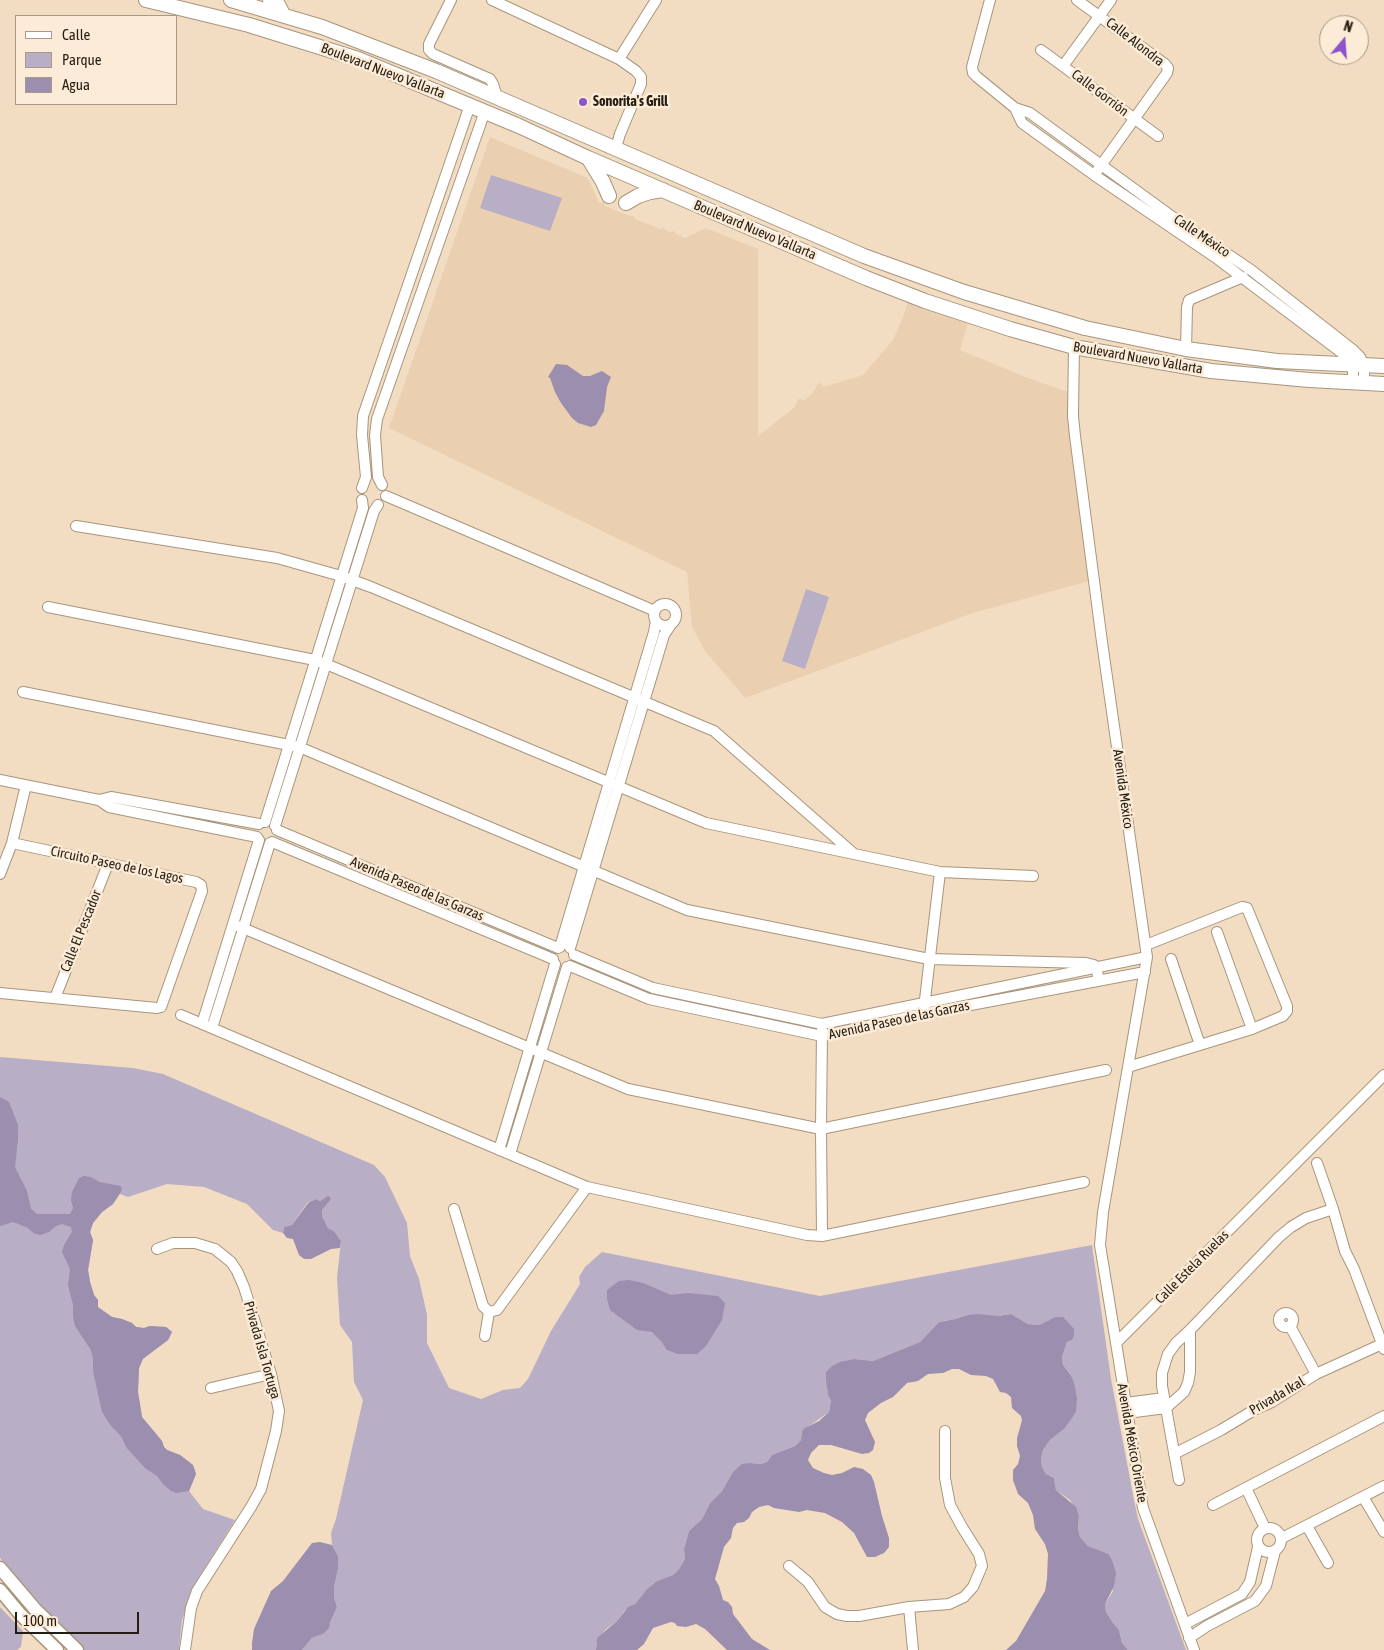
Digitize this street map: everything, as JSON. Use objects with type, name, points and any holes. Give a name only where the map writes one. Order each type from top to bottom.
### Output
[{"type":"main road","name":"Boulevard Nuevo Vallarta","points":[[146,0],[250,25],[358,59],[486,111],[610,168],[848,270],[909,295],[1010,329],[1074,347],[1211,371],[1384,384]]},
{"type":"main road","name":"Boulevard Nuevo Vallarta","points":[[231,0],[277,7],[365,42],[497,96],[618,152],[864,256],[964,292],[1085,328],[1186,350],[1277,362],[1384,366]]},
{"type":"main road","points":[[358,59],[365,42]]},
{"type":"main road","points":[[610,168],[616,162],[618,152]]},
{"type":"main road","points":[[618,152],[627,175],[641,171],[690,181]]},
{"type":"main road","points":[[588,158],[600,175],[609,196]]},
{"type":"main road","points":[[626,203],[638,196],[664,190]]},
{"type":"street","points":[[451,0],[429,44],[429,50],[433,54],[490,79],[494,84],[497,96]]},
{"type":"street","points":[[492,0],[619,59],[636,70],[641,77],[641,84],[620,134],[618,152]]},
{"type":"street","points":[[619,59],[656,0]]},
{"type":"street","name":"Calle México","points":[[990,0],[972,67],[973,73],[1015,108],[1030,113],[1101,166],[1251,270],[1360,356],[1359,366]]},
{"type":"street","name":"Calle Alondra","points":[[1077,0],[1168,68],[1167,73],[1134,119]]},
{"type":"street","points":[[1063,66],[1111,0]]},
{"type":"street","name":"Calle Gorrión","points":[[1041,50],[1158,136]]},
{"type":"street","points":[[0,780],[99,800],[109,806],[258,839],[262,842],[271,842],[276,839],[276,828],[315,660],[363,508],[361,494],[366,477],[362,435],[364,416],[470,105]]},
{"type":"street","name":"Calle México","points":[[1015,108],[1022,123],[1243,278],[1359,366]]},
{"type":"street","points":[[362,500],[372,506],[378,505],[383,502],[386,496],[386,490],[378,477],[377,419],[486,111]]},
{"type":"street","points":[[1094,175],[1134,119]]},
{"type":"street","points":[[458,142],[472,147]]},
{"type":"street","points":[[446,179],[460,182]]},
{"type":"street","points":[[1186,350],[1187,307],[1189,300],[1243,278]]},
{"type":"street","points":[[404,299],[417,304]]},
{"type":"street","name":"Avenida México","points":[[1074,347],[1073,416],[1075,436],[1103,652],[1147,957],[1100,1228]]},
{"type":"street","points":[[1359,366],[1359,383]]},
{"type":"street","points":[[364,416],[377,419]]},
{"type":"street","points":[[362,488],[371,481],[382,485]]},
{"type":"street","points":[[386,496],[655,616],[659,625],[670,626]]},
{"type":"street","points":[[207,1026],[233,924],[258,839],[256,832],[262,823],[326,664],[374,511],[378,505]]},
{"type":"street","points":[[76,526],[277,558],[342,576],[714,731],[854,855]]},
{"type":"street","points":[[510,1154],[569,967],[573,963],[566,949],[639,700],[654,632],[655,616],[659,606],[663,604],[669,605],[673,608],[676,618],[664,635],[639,700]]},
{"type":"street","points":[[48,608],[315,660],[706,823],[940,872],[1033,876]]},
{"type":"street","points":[[23,692],[294,746],[687,910],[929,959],[1086,963],[1096,967],[1099,980]]},
{"type":"street","points":[[0,874],[12,844],[26,785]]},
{"type":"street","points":[[99,800],[111,797],[262,823],[271,822],[276,828]]},
{"type":"street","name":"Avenida Paseo de las Garzas","points":[[276,828],[566,949],[652,988],[822,1024],[1147,957]]},
{"type":"street","points":[[207,1026],[271,842]]},
{"type":"street","name":"Avenida Paseo de las Garzas","points":[[271,842],[554,961],[561,968],[569,967],[649,999],[822,1036],[924,1014],[1145,972]]},
{"type":"street","name":"Circuito Paseo de los Lagos","points":[[0,993],[162,1007],[202,890],[196,882],[12,844]]},
{"type":"street","name":"Calle El Pescador","points":[[55,998],[108,864]]},
{"type":"street","points":[[924,1014],[940,872]]},
{"type":"street","points":[[1128,1068],[1252,1029],[1283,1016],[1287,1006],[1249,911],[1246,908],[1239,908],[1146,945]]},
{"type":"street","points":[[233,924],[628,1089],[820,1129],[1106,1070]]},
{"type":"street","points":[[1217,932],[1252,1029]]},
{"type":"street","points":[[499,1150],[554,961],[553,954],[566,949]]},
{"type":"street","points":[[1171,959],[1200,1045]]},
{"type":"street","points":[[1062,962],[1064,974]]},
{"type":"street","points":[[181,1015],[587,1187],[806,1235],[822,1236],[1084,1182]]},
{"type":"street","points":[[822,1024],[820,1129],[822,1236]]},
{"type":"street","name":"Calle Estela Ruelas","points":[[1116,1343],[1384,1075]]},
{"type":"street","name":"Privada Ikal","points":[[1174,1454],[1272,1402],[1316,1374],[1383,1346],[1346,1251],[1316,1163]]},
{"type":"street","points":[[489,1312],[497,1310],[587,1187]]},
{"type":"street","points":[[454,1209],[483,1306],[489,1312]]},
{"type":"street","points":[[1179,1480],[1165,1403],[1162,1373],[1168,1354],[1176,1343],[1279,1237],[1306,1218],[1333,1209]]},
{"type":"street","name":"Avenida México Oriente","points":[[1100,1228],[1100,1245],[1143,1508],[1194,1650]]},
{"type":"street","name":"Privada Isla Tortuga","points":[[157,1249],[173,1243],[195,1243],[215,1249],[231,1262],[244,1287],[271,1374],[279,1411],[276,1432],[261,1490],[197,1591],[191,1608],[185,1650]]},
{"type":"street","points":[[485,1336],[489,1312]]},
{"type":"street","points":[[1290,1326],[1316,1374]]},
{"type":"street","points":[[1126,1408],[1165,1403],[1178,1399],[1184,1392],[1188,1383],[1190,1330]]},
{"type":"street","points":[[211,1388],[271,1374]]},
{"type":"street","points":[[1213,1505],[1384,1416]]},
{"type":"street","points":[[789,1566],[808,1582],[825,1607],[837,1614],[847,1616],[859,1616],[909,1607],[949,1604],[964,1597],[973,1587],[982,1566],[979,1554],[950,1505],[945,1478],[945,1431]]},
{"type":"street","points":[[1282,1538],[1384,1486]]},
{"type":"street","points":[[1246,1488],[1265,1528]]},
{"type":"street","points":[[1363,1497],[1384,1532]]},
{"type":"street","points":[[1306,1526],[1328,1563]]},
{"type":"street","points":[[1185,1624],[1242,1594],[1250,1582],[1258,1547],[1256,1540],[1259,1533],[1265,1528],[1272,1528],[1278,1532],[1282,1538],[1280,1546],[1275,1551],[1266,1586],[1255,1601],[1190,1638]]},
{"type":"street","points":[[1258,1547],[1263,1551],[1275,1551]]},
{"type":"street","points":[[0,1568],[35,1609],[77,1650]]},
{"type":"street","points":[[0,1590],[20,1614],[57,1650]]},
{"type":"street","points":[[909,1607],[913,1650]]},
{"type":"shaded area","points":[[490,137],[588,178],[599,203],[604,202],[605,206],[634,216],[635,219],[660,229],[664,228],[670,232],[674,231],[685,238],[706,228],[758,249],[758,436],[795,407],[798,399],[805,400],[815,390],[817,384],[821,383],[823,387],[863,375],[893,340],[908,301],[968,322],[960,350],[1028,378],[1071,393],[1068,419],[1089,581],[973,613],[745,698],[705,651],[692,627],[687,572],[389,428]]},
{"type":"green space","points":[[491,175],[562,198],[550,231],[480,208]]},
{"type":"green space","points":[[806,589],[829,597],[805,669],[782,661]]},
{"type":"green space","points":[[0,1057],[133,1068],[163,1074],[374,1165],[385,1177],[407,1223],[410,1256],[419,1279],[427,1315],[427,1343],[449,1388],[481,1399],[503,1390],[520,1388],[528,1379],[551,1331],[580,1284],[579,1277],[585,1267],[602,1252],[820,1296],[1092,1245],[1111,1379],[1138,1519],[1186,1650],[1128,1650],[1122,1643],[1119,1630],[1106,1612],[1105,1604],[1113,1591],[1096,1550],[1088,1546],[1080,1537],[1078,1529],[1079,1516],[1070,1500],[1056,1490],[1054,1478],[1046,1474],[1042,1467],[1043,1450],[1050,1440],[1064,1429],[1072,1377],[1063,1365],[1062,1357],[1067,1342],[1072,1340],[1050,1320],[1039,1325],[1028,1324],[1011,1314],[998,1316],[968,1315],[939,1322],[920,1342],[873,1361],[855,1359],[826,1380],[828,1395],[831,1401],[829,1412],[802,1431],[801,1440],[795,1446],[772,1455],[767,1462],[761,1464],[750,1463],[733,1472],[722,1491],[710,1503],[702,1519],[689,1531],[684,1549],[685,1559],[679,1569],[673,1575],[657,1581],[647,1589],[635,1604],[625,1610],[617,1621],[605,1630],[596,1644],[596,1650],[302,1650],[312,1638],[323,1634],[337,1607],[334,1587],[338,1569],[338,1556],[332,1545],[331,1533],[336,1519],[363,1400],[354,1382],[352,1342],[340,1325],[337,1278],[341,1241],[334,1231],[328,1228],[322,1216],[322,1210],[330,1199],[325,1198],[320,1201],[316,1199],[308,1202],[292,1225],[284,1227],[283,1233],[273,1230],[247,1204],[204,1187],[167,1184],[128,1197],[120,1194],[113,1204],[102,1212],[93,1223],[90,1232],[93,1240],[88,1270],[90,1282],[94,1295],[98,1300],[98,1307],[112,1317],[132,1323],[136,1327],[166,1327],[172,1332],[168,1340],[143,1358],[139,1368],[138,1392],[142,1417],[167,1450],[180,1455],[193,1465],[196,1474],[189,1491],[203,1509],[235,1520],[200,1576],[190,1597],[182,1620],[179,1650],[83,1650],[38,1606],[0,1558]]},
{"type":"green space","points":[[0,1607],[23,1631],[21,1647],[17,1650],[0,1650]]},
{"type":"water","points":[[556,364],[567,365],[583,376],[590,376],[602,371],[611,377],[607,387],[604,411],[596,425],[591,427],[578,423],[561,403],[548,377]]},
{"type":"water","points":[[0,1097],[9,1102],[18,1125],[15,1167],[27,1191],[31,1209],[37,1214],[70,1214],[73,1208],[72,1192],[79,1178],[84,1176],[91,1177],[99,1182],[121,1186],[122,1190],[113,1204],[102,1212],[93,1223],[90,1232],[93,1240],[88,1270],[90,1282],[94,1295],[98,1300],[98,1307],[112,1317],[132,1323],[136,1327],[166,1327],[172,1332],[168,1340],[143,1359],[139,1368],[138,1392],[142,1417],[162,1441],[164,1447],[180,1455],[193,1465],[196,1474],[189,1491],[176,1493],[171,1491],[157,1476],[145,1468],[126,1447],[121,1436],[111,1426],[102,1412],[93,1371],[91,1350],[75,1326],[73,1305],[68,1285],[70,1269],[62,1252],[72,1232],[71,1227],[62,1224],[41,1235],[35,1234],[26,1227],[13,1222],[0,1226]]},
{"type":"water","points":[[328,1196],[331,1199],[322,1210],[322,1216],[328,1228],[334,1231],[341,1241],[340,1248],[331,1249],[311,1259],[304,1259],[299,1255],[293,1239],[287,1238],[283,1233],[284,1227],[292,1225],[309,1202],[316,1199],[320,1201]]},
{"type":"water","points":[[629,1280],[643,1283],[671,1295],[688,1293],[718,1296],[725,1303],[722,1320],[706,1346],[697,1354],[678,1354],[667,1350],[652,1332],[637,1330],[610,1310],[607,1290],[619,1281]]},
{"type":"water","points":[[978,1314],[998,1316],[1011,1314],[1028,1324],[1039,1325],[1056,1317],[1063,1317],[1074,1329],[1072,1340],[1067,1342],[1062,1357],[1063,1365],[1072,1377],[1075,1387],[1077,1399],[1076,1412],[1064,1429],[1050,1440],[1043,1450],[1042,1467],[1046,1474],[1054,1478],[1056,1490],[1076,1507],[1079,1516],[1078,1529],[1080,1537],[1088,1546],[1108,1554],[1112,1560],[1116,1573],[1114,1586],[1105,1604],[1106,1612],[1119,1630],[1122,1643],[1128,1650],[1006,1650],[1016,1641],[1045,1591],[1048,1554],[1045,1544],[1035,1529],[1033,1515],[1028,1503],[1018,1494],[1013,1480],[1013,1470],[1018,1464],[1020,1456],[1017,1438],[1022,1420],[1021,1416],[1012,1408],[1011,1397],[1006,1393],[1000,1392],[993,1379],[986,1376],[971,1375],[959,1369],[952,1369],[943,1373],[928,1374],[918,1381],[907,1383],[893,1397],[868,1413],[865,1420],[875,1442],[873,1450],[869,1453],[862,1454],[831,1445],[819,1445],[811,1453],[808,1460],[813,1468],[832,1475],[842,1473],[854,1467],[863,1469],[871,1475],[889,1538],[889,1547],[884,1553],[875,1557],[867,1557],[854,1533],[842,1522],[825,1513],[807,1510],[799,1512],[774,1508],[768,1505],[759,1507],[752,1512],[749,1518],[744,1522],[737,1523],[733,1528],[731,1538],[724,1547],[715,1579],[723,1600],[732,1607],[733,1614],[752,1639],[770,1650],[727,1650],[705,1629],[696,1624],[686,1627],[677,1626],[671,1622],[653,1628],[644,1644],[637,1650],[596,1650],[597,1638],[617,1621],[628,1607],[635,1604],[647,1589],[657,1581],[673,1575],[679,1569],[685,1559],[684,1549],[689,1531],[702,1519],[710,1503],[722,1491],[733,1472],[742,1464],[761,1464],[767,1462],[772,1455],[795,1446],[801,1440],[802,1431],[805,1428],[819,1421],[829,1412],[831,1401],[828,1395],[826,1372],[832,1366],[855,1359],[873,1361],[920,1342],[939,1322]]},
{"type":"water","points":[[320,1542],[332,1545],[338,1556],[338,1569],[334,1587],[337,1607],[329,1628],[323,1634],[312,1638],[302,1650],[252,1650],[254,1629],[271,1591],[283,1581],[312,1543]]},
{"type":"place","name":"Sonorita's Grill","points":[[583,102]]}]
